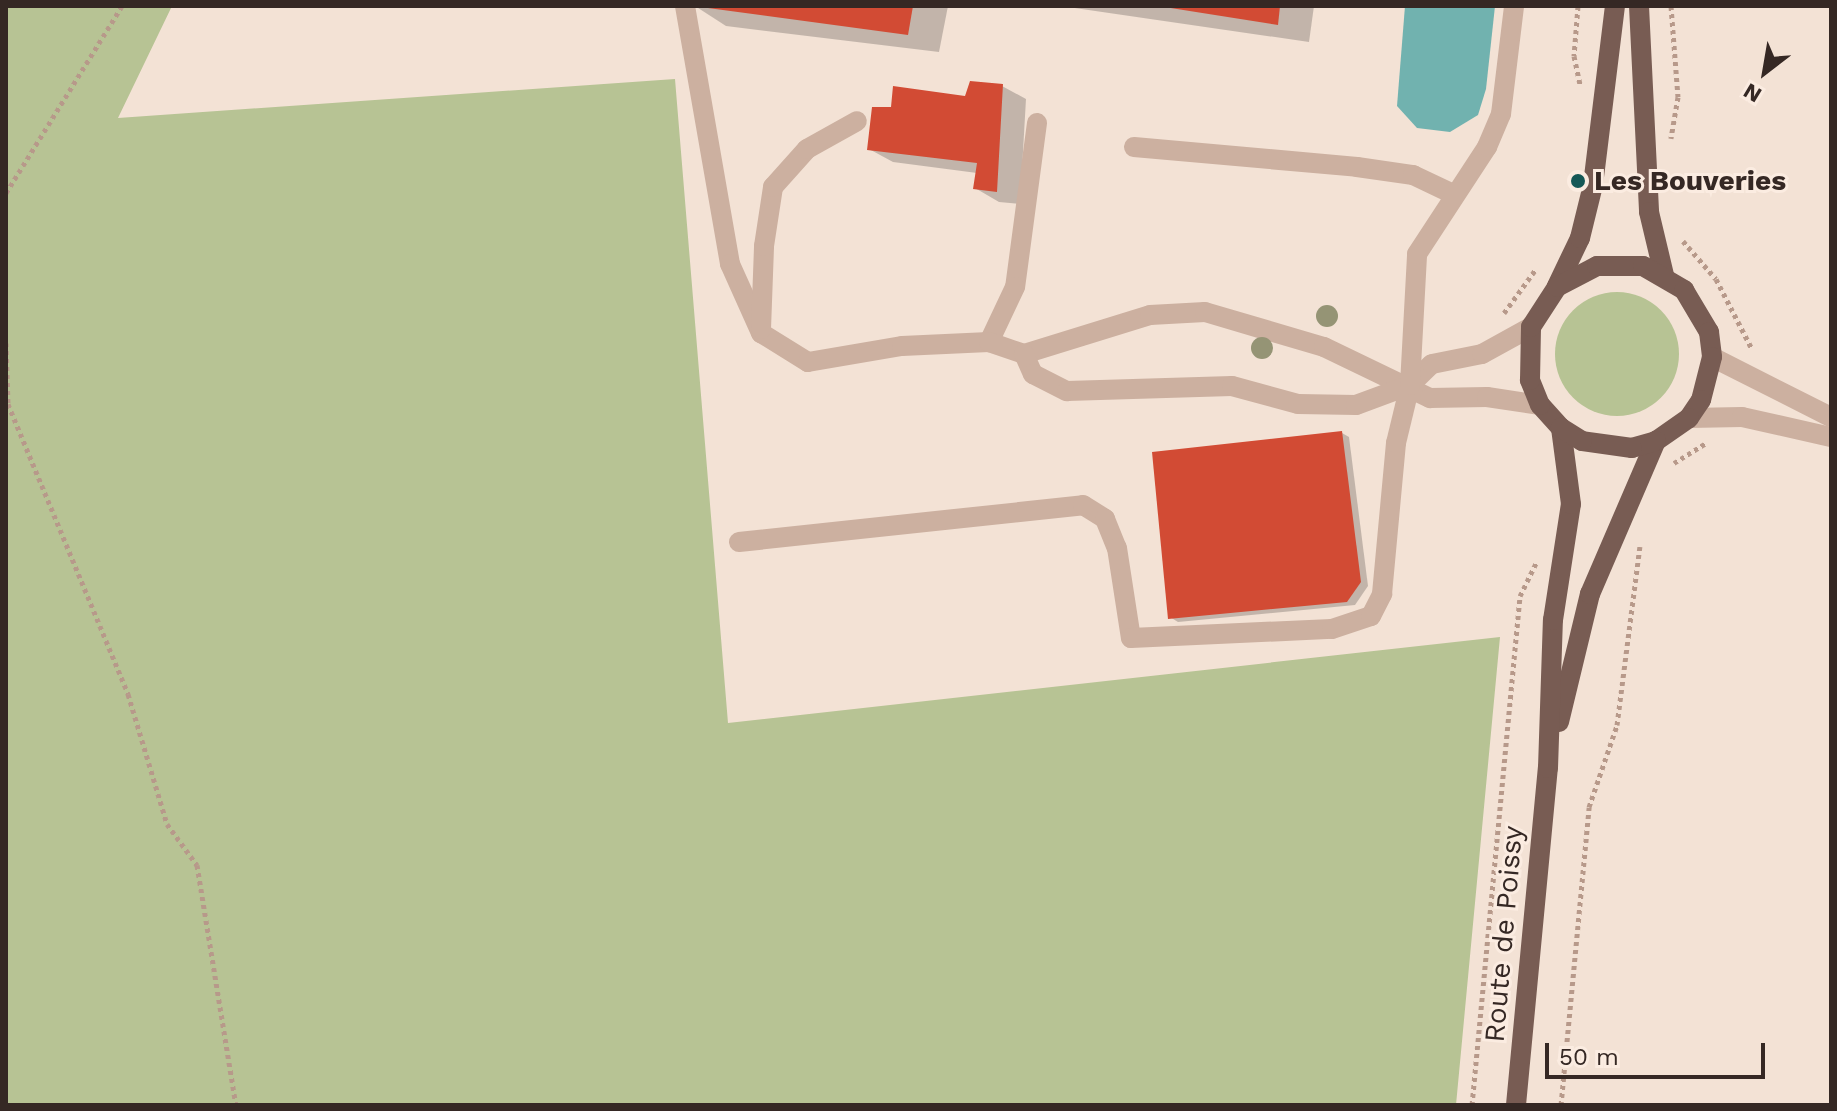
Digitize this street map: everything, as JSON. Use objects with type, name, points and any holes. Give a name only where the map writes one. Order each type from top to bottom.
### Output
[{"type":"main road","points":[[1557,287],[1586,270],[1620,263],[1664,275],[1700,310],[1712,357],[1701,400],[1689,418],[1656,441],[1607,448],[1561,428],[1540,405],[1528,367],[1531,327],[1557,287],[1580,238],[1593,185],[1615,6]]},
{"type":"main road","points":[[1639,6],[1649,212],[1664,275]]},
{"type":"main road","points":[[1548,768],[1553,620],[1571,504],[1561,428]]},
{"type":"main road","points":[[1548,768],[1590,594],[1656,441]]},
{"type":"main road","name":"Route de Poissy","points":[[1516,1105],[1548,768]]},
{"type":"street","points":[[685,6],[730,264],[761,333],[808,362],[902,346],[989,342],[1024,354],[1150,315],[1205,312],[1324,347],[1410,385],[1430,398],[1487,397],[1540,405]]},
{"type":"street","points":[[739,542],[1083,505],[1105,519],[1117,548],[1131,638],[1332,629],[1371,616],[1382,594],[1396,443],[1410,385],[1417,254],[1453,194],[1487,147],[1501,114],[1514,6]]},
{"type":"street","points":[[761,333],[764,246],[773,187],[807,149],[857,121]]},
{"type":"street","points":[[989,342],[1015,287],[1037,123]]},
{"type":"street","points":[[1134,147],[1413,175],[1453,194]]},
{"type":"street","points":[[1024,354],[1033,374],[1067,391],[1232,386],[1298,404],[1356,405],[1410,385],[1432,364],[1482,354],[1531,327]]},
{"type":"street","points":[[1712,357],[1831,417]]},
{"type":"street","points":[[1689,418],[1742,417],[1831,437]]},
{"type":"path","points":[[6,193],[122,6]]},
{"type":"path","points":[[1578,6],[1574,56],[1581,89]]},
{"type":"path","points":[[1670,145],[1678,97],[1671,6]]},
{"type":"path","points":[[1678,227],[1690,252],[1724,292],[1741,335],[1757,354]]},
{"type":"path","points":[[1495,324],[1540,266]]},
{"type":"path","points":[[6,343],[8,404],[128,694],[167,824],[197,865],[236,1105]]},
{"type":"path","points":[[1667,472],[1679,459],[1714,441]]},
{"type":"path","points":[[1561,1105],[1589,807],[1617,725],[1642,538]]},
{"type":"path","points":[[1472,1105],[1520,596],[1542,550]]},
{"type":"green space","points":[[6,6],[172,6],[118,118],[675,79],[728,723],[1500,637],[1456,1105],[6,1105]]},
{"type":"green space","points":[[1617,292],[1641,296],[1661,310],[1675,330],[1679,354],[1675,378],[1661,398],[1641,412],[1617,416],[1593,412],[1573,398],[1559,378],[1555,354],[1559,330],[1573,310],[1593,296]]},
{"type":"water","points":[[1405,6],[1495,6],[1486,89],[1478,115],[1450,132],[1417,128],[1397,106]]},
{"type":"building","points":[[693,6],[913,6],[908,35]]},
{"type":"building","points":[[1158,6],[1280,6],[1278,25]]},
{"type":"building","points":[[970,81],[1003,84],[997,192],[973,189],[977,163],[867,150],[872,107],[891,107],[893,86],[965,96]]},
{"type":"building","points":[[1342,431],[1361,582],[1347,602],[1168,619],[1152,452]]},
{"type":"place","name":"Les Bouveries","points":[[1578,181]]}]
